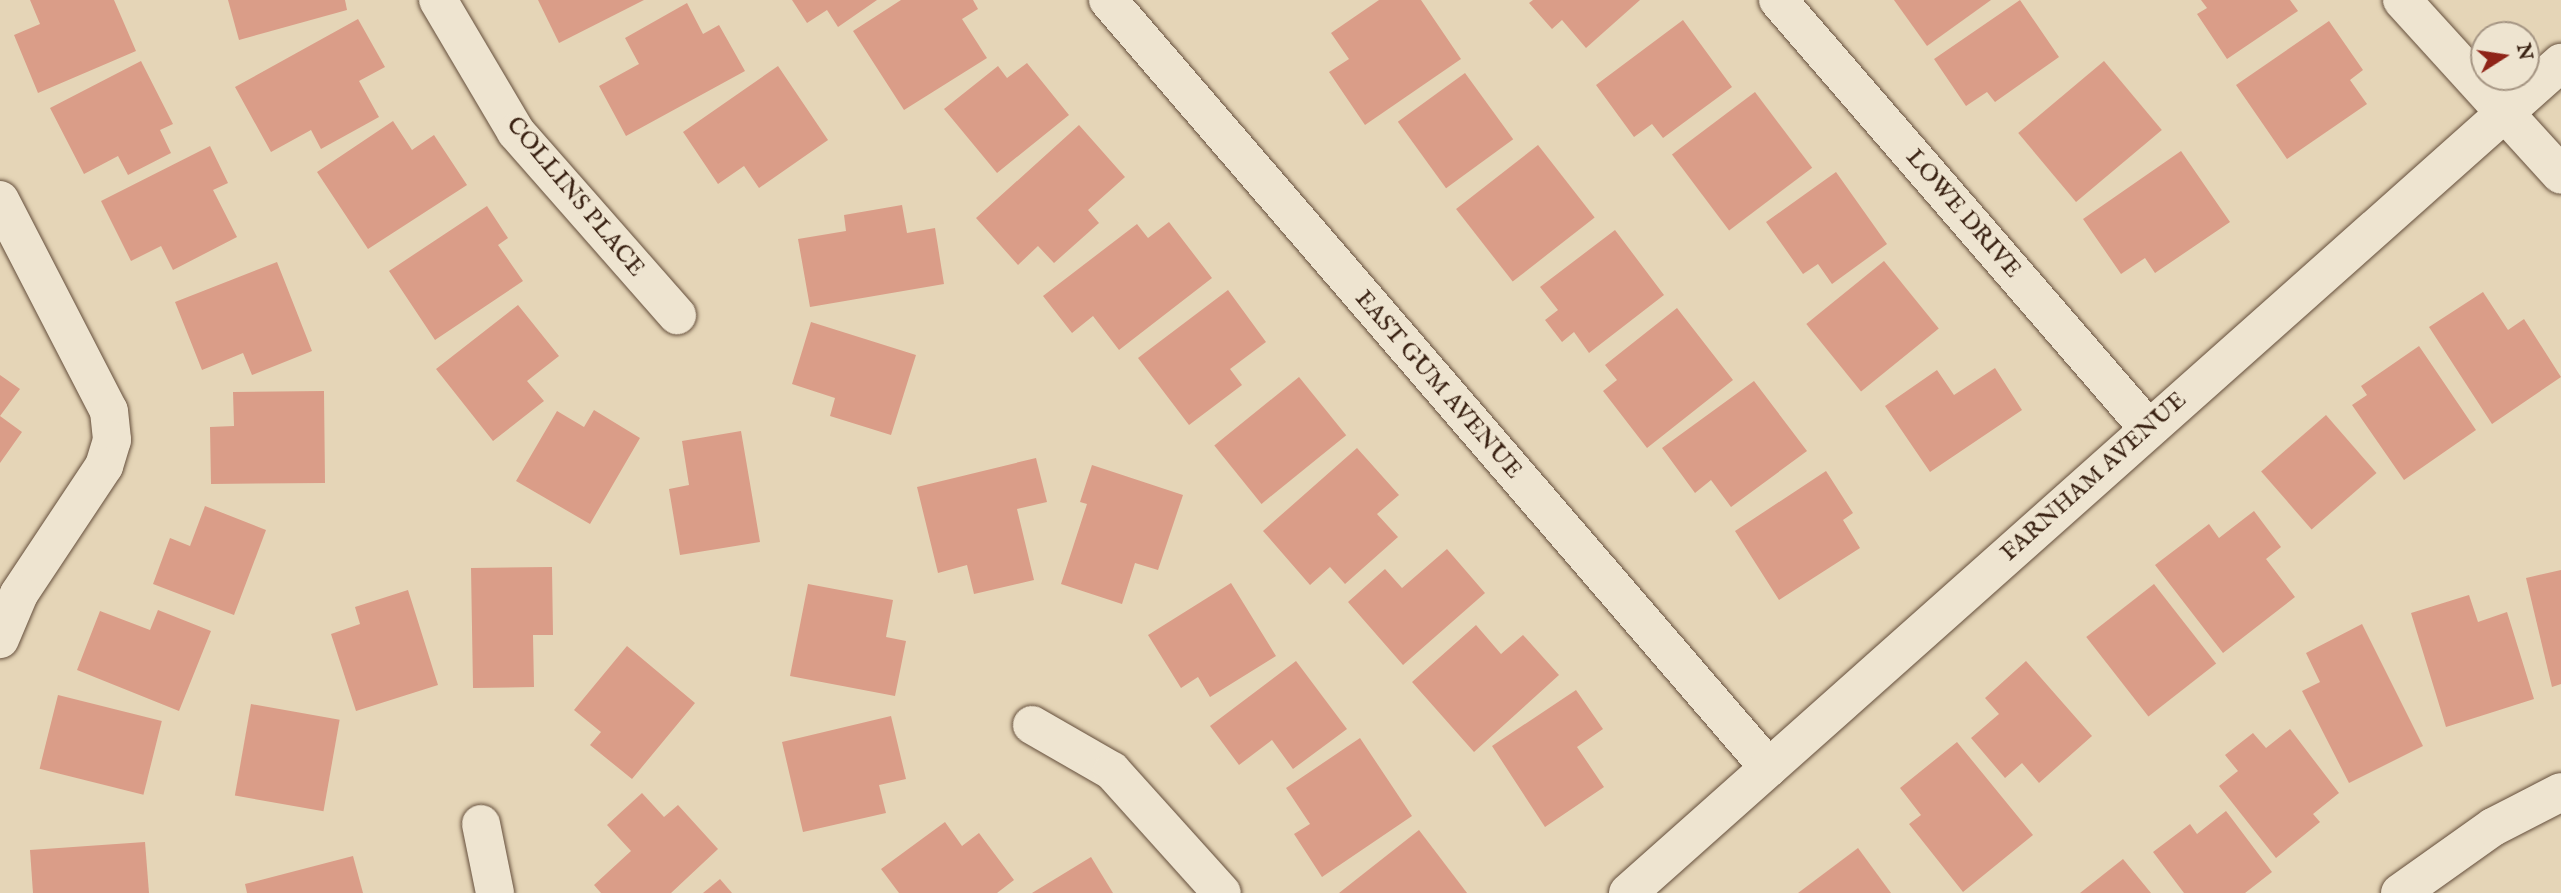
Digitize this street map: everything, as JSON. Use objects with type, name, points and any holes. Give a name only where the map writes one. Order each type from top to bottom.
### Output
[{"type":"street","name":"COLLINS PLACE","points":[[438,0],[516,132],[677,315]]},
{"type":"street","name":"EAST GUM AVENUE","points":[[1108,0],[1769,768]]},
{"type":"street","name":"LOWE DRIVE","points":[[1778,0],[2148,428]]},
{"type":"street","points":[[2402,0],[2561,175]]},
{"type":"street","name":"FARNHAM AVENUE","points":[[1628,893],[2561,63]]},
{"type":"street","points":[[0,200],[109,411],[112,440],[104,466],[19,594],[0,639]]},
{"type":"street","points":[[1031,724],[1112,771],[1222,893]]},
{"type":"street","points":[[2400,893],[2493,827],[2561,792]]},
{"type":"street","points":[[481,824],[495,893]]},
{"type":"building","points":[[30,0],[114,0],[136,51],[38,93],[14,35],[40,24]]},
{"type":"building","points":[[228,0],[345,0],[347,10],[239,40]]},
{"type":"building","points":[[538,0],[644,0],[559,43]]},
{"type":"building","points":[[792,0],[877,0],[838,27],[827,10],[807,23]]},
{"type":"building","points":[[901,0],[973,0],[978,9],[962,19],[987,58],[904,110],[853,31]]},
{"type":"building","points":[[1379,0],[1421,0],[1461,59],[1365,125],[1329,72],[1349,59],[1331,33]]},
{"type":"building","points":[[1533,0],[1640,0],[1586,48],[1562,20],[1552,29],[1529,3]]},
{"type":"building","points":[[1894,0],[1991,0],[1927,46]]},
{"type":"building","points":[[2020,0],[2059,57],[1995,102],[1987,92],[1966,106],[1934,59]]},
{"type":"building","points":[[2201,0],[2290,0],[2298,11],[2227,59],[2197,14],[2207,8]]},
{"type":"building","points":[[687,3],[703,34],[719,25],[745,71],[626,136],[599,86],[639,64],[625,38]]},
{"type":"building","points":[[358,19],[385,67],[359,81],[379,117],[321,149],[311,130],[271,152],[235,87]]},
{"type":"building","points":[[1683,20],[1732,87],[1663,138],[1652,124],[1634,137],[1596,85]]},
{"type":"building","points":[[2329,21],[2363,70],[2350,80],[2367,104],[2287,159],[2236,85]]},
{"type":"building","points":[[141,61],[173,124],[160,130],[171,153],[128,175],[118,156],[84,174],[50,108]]},
{"type":"building","points":[[2104,61],[2162,130],[2076,202],[2018,133]]},
{"type":"building","points":[[1027,63],[1069,115],[997,173],[944,109],[998,66],[1007,78]]},
{"type":"building","points":[[778,66],[828,140],[759,188],[744,166],[718,184],[683,132]]},
{"type":"building","points":[[1465,73],[1513,139],[1446,188],[1398,122]]},
{"type":"building","points":[[1755,92],[1812,168],[1729,230],[1672,155]]},
{"type":"building","points":[[393,121],[412,150],[434,135],[467,185],[368,249],[317,172]]},
{"type":"building","points":[[1079,125],[1125,177],[1088,210],[1099,223],[1054,263],[1038,246],[1018,265],[976,218]]},
{"type":"building","points":[[1538,145],[1595,217],[1513,282],[1456,209]]},
{"type":"building","points":[[210,146],[228,183],[213,190],[237,237],[173,270],[161,246],[131,261],[101,201]]},
{"type":"building","points":[[2181,151],[2230,222],[2155,273],[2145,258],[2121,274],[2083,219]]},
{"type":"building","points":[[1836,172],[1887,244],[1832,284],[1818,264],[1803,274],[1766,222]]},
{"type":"building","points":[[902,205],[907,233],[935,228],[944,284],[810,307],[798,239],[846,231],[844,215]]},
{"type":"building","points":[[487,206],[508,238],[498,245],[523,281],[435,340],[389,271]]},
{"type":"building","points":[[1169,222],[1212,278],[1119,350],[1093,316],[1072,333],[1043,296],[1137,224],[1148,238]]},
{"type":"building","points":[[1615,230],[1664,295],[1589,353],[1574,332],[1562,342],[1545,320],[1558,310],[1540,287]]},
{"type":"building","points":[[1884,261],[1939,329],[1861,392],[1806,324]]},
{"type":"building","points":[[277,262],[312,351],[252,375],[243,353],[202,370],[175,302]]},
{"type":"building","points":[[1228,290],[1266,342],[1230,369],[1242,385],[1189,425],[1138,358]]},
{"type":"building","points":[[2483,292],[2508,330],[2524,319],[2561,377],[2492,424],[2429,327]]},
{"type":"building","points":[[518,305],[559,356],[527,381],[544,401],[493,441],[436,369]]},
{"type":"building","points":[[1677,308],[1733,380],[1647,448],[1603,391],[1617,380],[1605,365]]},
{"type":"building","points":[[811,322],[916,355],[891,435],[830,416],[835,398],[792,384]]},
{"type":"building","points":[[2419,346],[2476,430],[2404,480],[2352,405],[2367,395],[2361,386]]},
{"type":"building","points":[[1995,368],[2022,410],[1930,472],[1885,406],[1937,370],[1954,395]]},
{"type":"building","points":[[0,375],[20,389],[0,416]]},
{"type":"building","points":[[1299,377],[1346,435],[1261,504],[1214,446]]},
{"type":"building","points":[[1754,381],[1807,451],[1731,507],[1711,480],[1695,493],[1662,448]]},
{"type":"building","points":[[324,391],[325,483],[211,484],[210,427],[234,426],[233,392]]},
{"type":"building","points":[[594,410],[640,438],[590,524],[516,481],[557,411],[584,427]]},
{"type":"building","points":[[2326,415],[2377,473],[2312,530],[2261,471]]},
{"type":"building","points":[[0,416],[22,432],[0,463]]},
{"type":"building","points":[[741,431],[760,542],[680,555],[669,489],[689,485],[682,441]]},
{"type":"building","points":[[1357,448],[1399,495],[1377,514],[1398,537],[1345,584],[1330,567],[1310,585],[1263,531]]},
{"type":"building","points":[[1036,458],[1047,502],[1017,509],[1034,580],[974,594],[967,565],[938,573],[917,487]]},
{"type":"building","points":[[1092,465],[1183,495],[1158,570],[1135,563],[1122,604],[1061,584],[1087,504],[1080,502]]},
{"type":"building","points":[[1826,471],[1853,513],[1843,520],[1860,548],[1779,600],[1735,531]]},
{"type":"building","points":[[205,506],[266,530],[234,615],[153,584],[170,538],[190,546]]},
{"type":"building","points":[[2254,511],[2281,547],[2266,559],[2295,597],[2223,653],[2155,565],[2209,524],[2219,538]]},
{"type":"building","points":[[1447,549],[1485,593],[1403,665],[1348,602],[1385,569],[1402,588]]},
{"type":"building","points":[[552,567],[553,635],[533,635],[534,687],[473,688],[471,568]]},
{"type":"building","points":[[2561,570],[2561,684],[2552,687],[2526,578]]},
{"type":"building","points":[[1231,583],[1276,656],[1210,697],[1198,677],[1181,688],[1148,635]]},
{"type":"building","points":[[808,584],[893,600],[886,637],[906,641],[895,696],[790,676]]},
{"type":"building","points":[[2154,584],[2216,664],[2148,717],[2086,637]]},
{"type":"building","points":[[408,590],[438,685],[356,711],[331,634],[360,624],[355,607]]},
{"type":"building","points":[[2469,595],[2478,622],[2507,612],[2534,699],[2446,727],[2411,613]]},
{"type":"building","points":[[158,610],[211,631],[179,711],[77,670],[100,611],[150,630]]},
{"type":"building","points":[[2362,624],[2423,746],[2349,783],[2302,691],[2320,682],[2306,653]]},
{"type":"building","points":[[1476,625],[1501,654],[1523,635],[1559,675],[1474,752],[1412,682]]},
{"type":"building","points":[[627,646],[695,703],[632,779],[590,745],[601,732],[574,710]]},
{"type":"building","points":[[1296,661],[1347,729],[1293,769],[1272,740],[1239,765],[1210,726]]},
{"type":"building","points":[[2026,661],[2092,736],[2039,783],[2022,763],[2005,778],[1971,738],[1999,714],[1985,698]]},
{"type":"building","points":[[1576,690],[1603,729],[1577,747],[1604,787],[1545,827],[1492,746]]},
{"type":"building","points":[[58,695],[162,721],[143,795],[40,769]]},
{"type":"building","points":[[251,704],[340,720],[323,811],[235,796]]},
{"type":"building","points":[[891,716],[906,779],[879,785],[886,813],[803,832],[782,742]]},
{"type":"building","points":[[2290,729],[2339,793],[2313,814],[2320,822],[2276,858],[2219,786],[2238,771],[2225,755],[2253,733],[2266,748]]},
{"type":"building","points":[[1360,738],[1412,816],[1322,877],[1294,834],[1310,824],[1286,788]]},
{"type":"building","points":[[1957,742],[2033,835],[1963,892],[1909,824],[1921,815],[1900,788]]},
{"type":"building","points":[[642,793],[664,817],[678,805],[718,849],[671,893],[601,893],[594,885],[631,851],[607,825]]},
{"type":"building","points":[[2226,811],[2272,872],[2245,893],[2184,893],[2153,852],[2190,824],[2197,834]]},
{"type":"building","points":[[945,822],[962,846],[979,833],[1014,880],[997,893],[899,893],[881,869]]},
{"type":"building","points":[[1419,830],[1467,893],[1339,893]]},
{"type":"building","points":[[145,842],[149,893],[33,893],[30,850]]},
{"type":"building","points":[[1858,848],[1891,893],[1798,893]]},
{"type":"building","points":[[353,856],[363,893],[247,893],[245,884]]},
{"type":"building","points":[[1091,857],[1113,893],[1032,893]]},
{"type":"building","points":[[2123,859],[2151,893],[2080,893]]},
{"type":"building","points":[[720,879],[732,893],[703,893]]}]
